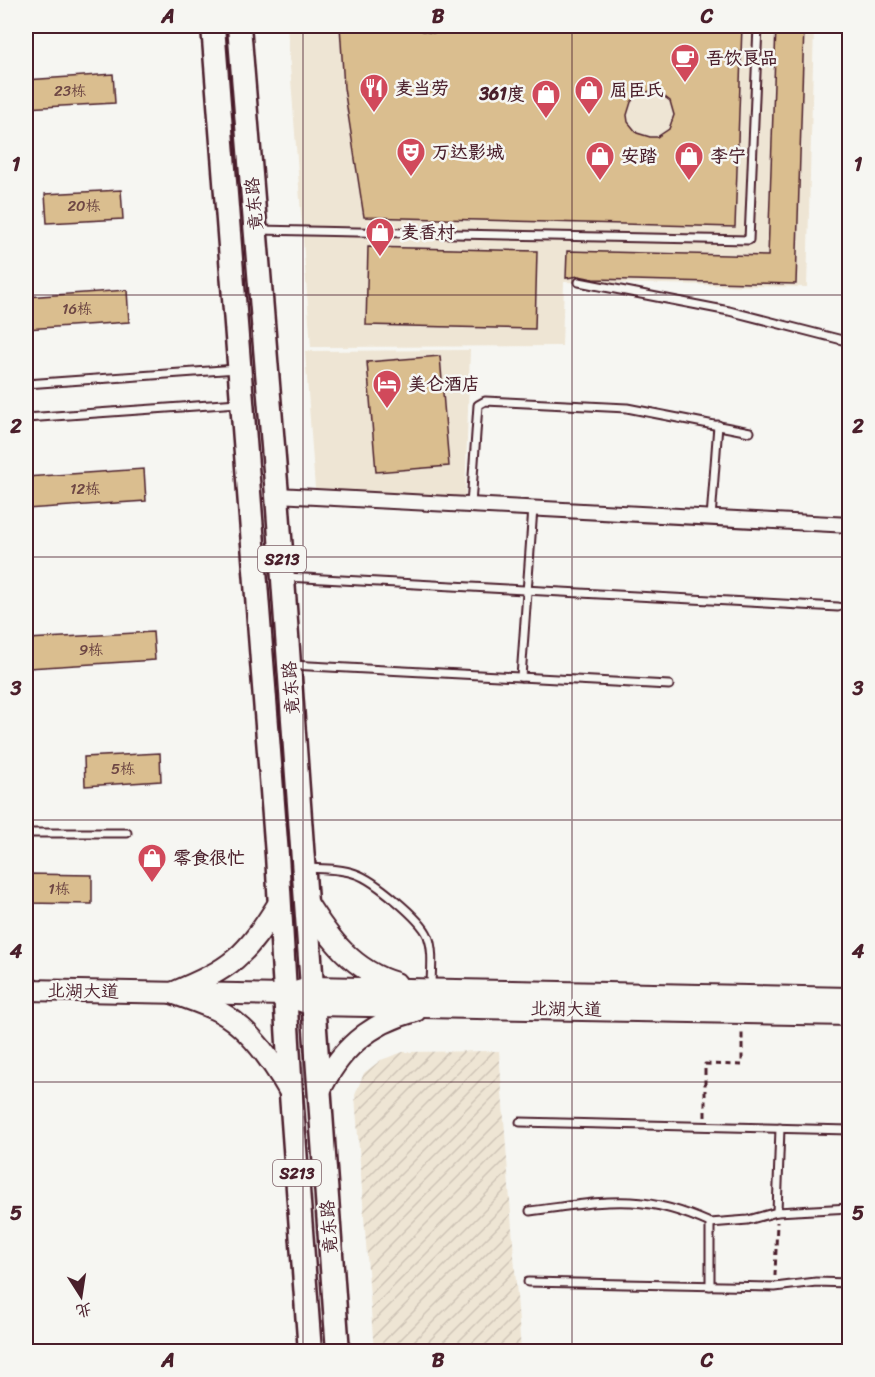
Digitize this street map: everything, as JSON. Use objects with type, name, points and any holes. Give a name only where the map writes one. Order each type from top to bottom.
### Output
[{"type":"main road","name":"竟东路","points":[[213,26],[280,901],[291,1094],[310,1352]]},
{"type":"main road","name":"竟东路","points":[[239,26],[277,495],[338,1352]]},
{"type":"main road","points":[[172,993],[214,976],[233,963],[261,931],[280,901]]},
{"type":"main road","points":[[306,901],[343,952],[358,966],[379,978],[431,998]]},
{"type":"main road","name":"北湖大道","points":[[26,990],[431,998],[849,998]]},
{"type":"main road","points":[[172,993],[220,1012],[237,1025],[265,1054],[291,1094]]},
{"type":"main road","points":[[319,1093],[330,1068],[342,1053],[372,1029],[431,998]]},
{"type":"main road","name":"北湖大道","points":[[431,998],[742,1013],[849,1015]]},
{"type":"street","points":[[277,495],[849,525]]},
{"type":"lane","points":[[256,230],[749,240],[758,26]]},
{"type":"lane","points":[[579,282],[729,311],[849,342]]},
{"type":"lane","points":[[26,384],[239,368]]},
{"type":"lane","points":[[471,505],[478,405],[485,401],[627,408],[750,432]]},
{"type":"lane","points":[[26,418],[242,403]]},
{"type":"lane","points":[[711,518],[718,425]]},
{"type":"lane","points":[[521,677],[533,508]]},
{"type":"lane","points":[[283,576],[837,607]]},
{"type":"lane","points":[[289,665],[669,685]]},
{"type":"lane","points":[[26,832],[127,833]]},
{"type":"lane","points":[[304,868],[342,870],[358,874],[371,882],[423,926],[432,950],[431,998]]},
{"type":"lane","points":[[520,1122],[849,1130]]},
{"type":"lane","points":[[777,1212],[780,1128]]},
{"type":"lane","points":[[530,1211],[619,1200],[638,1201],[679,1210],[710,1223],[748,1220],[777,1212],[849,1208]]},
{"type":"lane","points":[[710,1223],[710,1286]]},
{"type":"lane","points":[[528,1282],[775,1287],[816,1282],[849,1283]]},
{"type":"path","points":[[705,1125],[705,1064],[742,1065],[742,1013]]},
{"type":"path","points":[[775,1287],[777,1212]]},
{"type":"shaded area","points":[[287,26],[814,26],[807,287],[564,282],[562,346],[311,347]]},
{"type":"shaded area","points":[[470,350],[465,498],[315,489],[305,351]]},
{"type":"shaded area","points":[[499,1051],[521,1351],[374,1351],[355,1095],[364,1073],[381,1060],[403,1052]]},
{"type":"building","points":[[340,26],[414,26],[433,33],[456,26],[742,26],[735,227],[364,217],[344,88]],"holes":[[[650,91],[658,92],[670,101],[674,115],[669,129],[657,137],[637,133],[628,122],[627,115],[631,102],[636,96]]]},
{"type":"building","points":[[776,26],[804,26],[796,284],[593,279],[579,276],[566,278],[567,251],[768,256]]},
{"type":"building","points":[[113,74],[115,103],[26,108],[26,80]]},
{"type":"building","points":[[121,190],[123,219],[47,223],[45,194]]},
{"type":"building","points":[[368,247],[537,251],[535,329],[366,325]]},
{"type":"building","points":[[127,290],[129,322],[26,329],[26,297]]},
{"type":"building","points":[[440,356],[449,466],[376,472],[367,362]]},
{"type":"building","points":[[144,469],[146,501],[26,509],[26,477]]},
{"type":"building","points":[[153,632],[155,660],[29,668],[28,639]]},
{"type":"building","points":[[160,753],[161,781],[85,786],[84,757]]},
{"type":"building","points":[[26,874],[92,875],[92,904],[26,903]]},
{"type":"place","name":"吾饮良品","points":[[685,84]]},
{"type":"place","name":"麦当劳","points":[[374,114]]},
{"type":"place","name":"屈臣氏","points":[[589,116]]},
{"type":"place","name":"361度","points":[[546,120]]},
{"type":"place","name":"万达影城","points":[[411,178]]},
{"type":"place","name":"安踏","points":[[600,182]]},
{"type":"place","name":"李宁","points":[[689,182]]},
{"type":"place","name":"麦香村","points":[[380,258]]},
{"type":"place","name":"美仑酒店","points":[[387,410]]},
{"type":"place","name":"零食很忙","points":[[152,884]]}]
